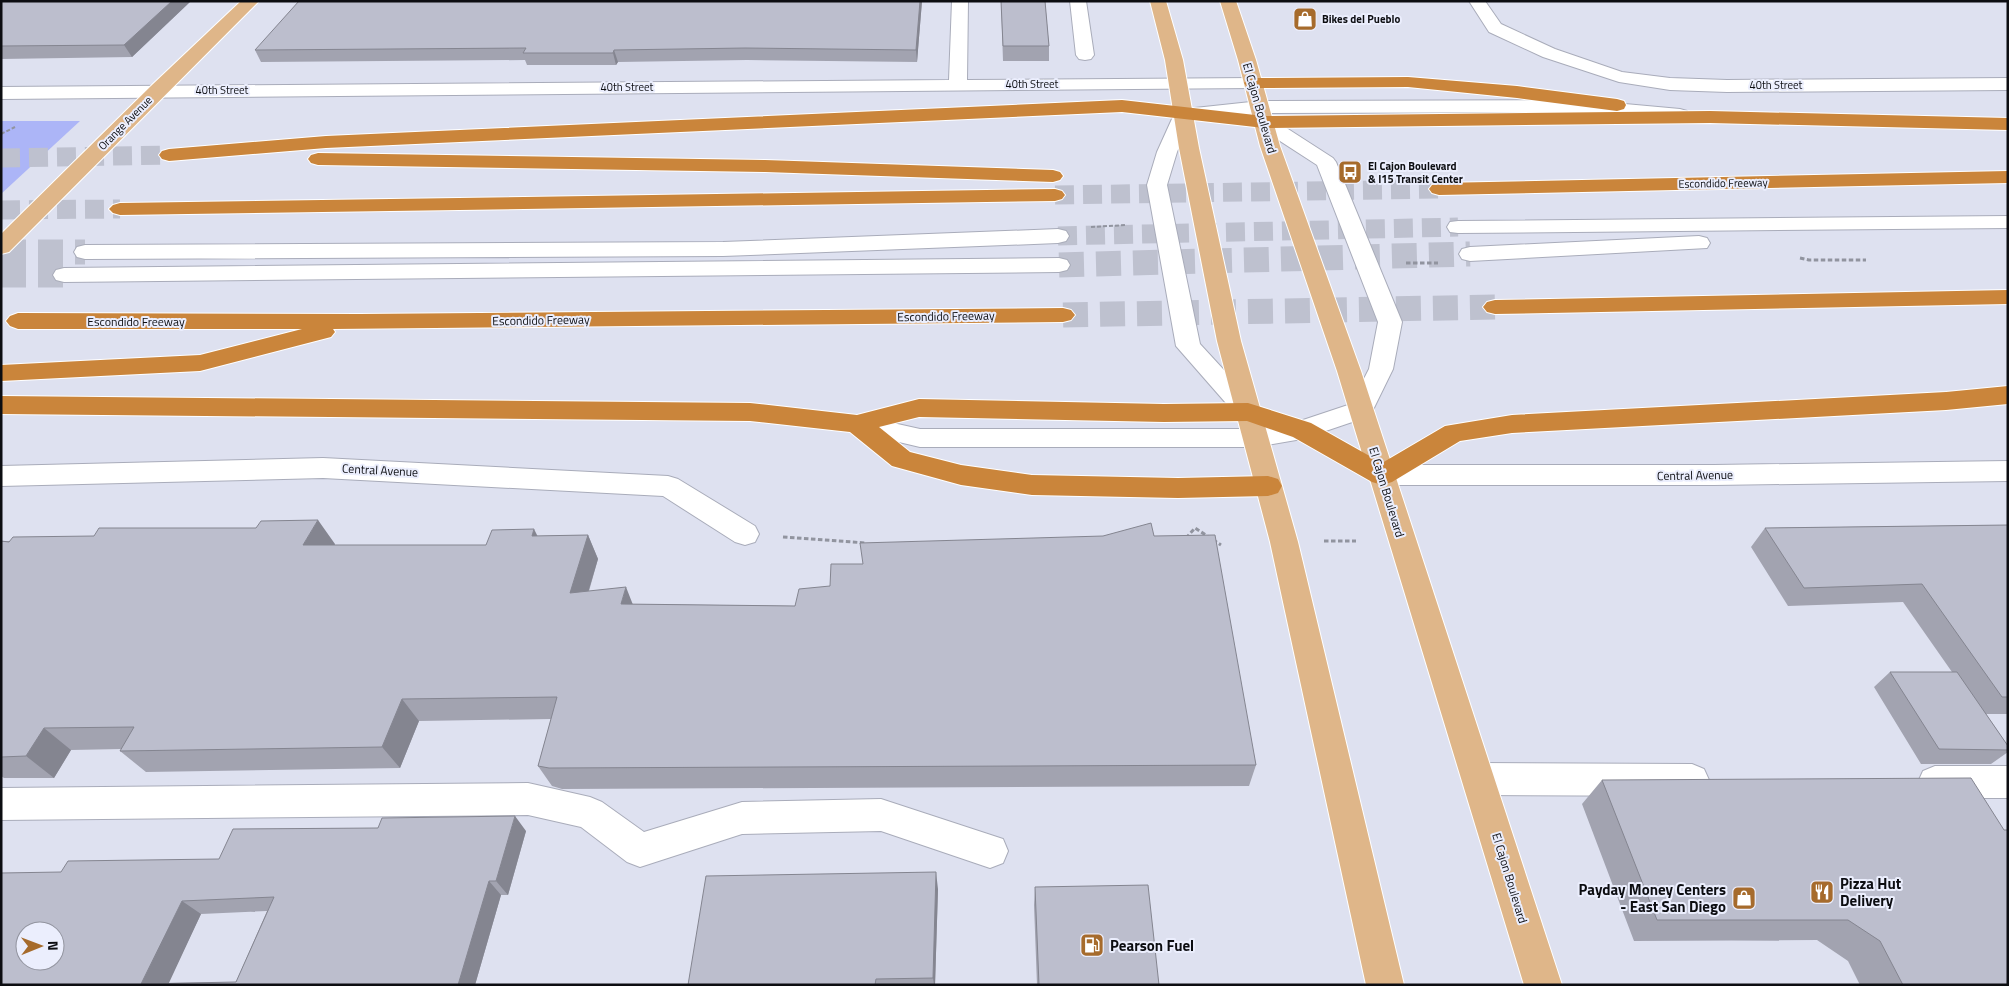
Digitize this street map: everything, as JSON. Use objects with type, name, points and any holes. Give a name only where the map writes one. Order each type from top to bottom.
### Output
[{"type":"highway","points":[[1253,83],[1408,82],[1517,92],[1710,117]]},
{"type":"highway","points":[[120,210],[1054,185],[765,166],[169,155],[326,142],[1122,106],[1183,114],[1710,117],[2008,124]]},
{"type":"highway","name":"Escondido Freeway","points":[[1439,189],[2008,177]]},
{"type":"highway","points":[[1495,307],[2008,297]]},
{"type":"highway","name":"Escondido Freeway","points":[[18,321],[360,322],[1063,315]]},
{"type":"highway","points":[[1,373],[200,363],[360,322]]},
{"type":"highway","points":[[1,405],[750,412],[857,424],[919,408],[1164,413],[1248,412],[1302,430],[1382,475],[1454,433],[1488,427],[1946,401],[2008,395]]},
{"type":"highway","points":[[857,424],[901,459],[961,476],[1068,486],[1178,488],[1268,486]]},
{"type":"main road","name":"Orange Avenue","points":[[1,248],[158,90],[251,1]]},
{"type":"main road","points":[[1158,1],[1174,60],[1177,84],[1229,341],[1284,542],[1385,985]]},
{"type":"main road","name":"El Cajon Boulevard","points":[[1228,1],[1272,151],[1361,410],[1543,985]]},
{"type":"street","points":[[958,85],[960,1]]},
{"type":"street","points":[[1078,1],[1084,55]]},
{"type":"street","name":"40th Street","points":[[1477,1],[1495,28],[1548,53],[1619,77],[1670,84],[1737,86],[2008,84]]},
{"type":"street","name":"40th Street","points":[[1,93],[158,90],[1253,83]]},
{"type":"street","points":[[1183,114],[1167,152],[1157,185],[1188,346],[1248,412]]},
{"type":"street","points":[[857,424],[920,438],[1255,438],[1302,430],[1361,410],[1380,370],[1390,322],[1326,162],[1262,115]]},
{"type":"street","points":[[1458,228],[2008,222]]},
{"type":"street","points":[[85,252],[723,249],[1058,236]]},
{"type":"street","points":[[1470,254],[1815,239],[2008,239]]},
{"type":"street","points":[[64,275],[1059,265]]},
{"type":"street","name":"Central Avenue","points":[[1,476],[323,468],[668,486],[745,534]]},
{"type":"street","name":"Central Avenue","points":[[1382,475],[1628,475],[2008,471]]},
{"type":"street","points":[[1479,779],[1717,780]]},
{"type":"street","points":[[1906,782],[2008,782]]},
{"type":"street","points":[[1,804],[528,799],[590,813],[640,850],[742,818],[881,815],[990,851]]},
{"type":"path","points":[[1,134],[10,131],[17,125]]},
{"type":"path","points":[[1182,542],[1195,528],[1221,544]]},
{"type":"path","points":[[745,534],[876,544]]},
{"type":"path","points":[[1318,542],[1356,540]]},
{"type":"shaded area","points":[[1,121],[80,121],[1,194]]},
{"type":"building","points":[[1,1],[172,1],[124,45],[1,46]]},
{"type":"building","points":[[299,1],[920,1],[916,50],[745,48],[614,50],[613,53],[523,53],[526,48],[255,50]]},
{"type":"building","points":[[1001,1],[1045,1],[1049,46],[1003,46]]},
{"type":"building","points":[[318,520],[303,545],[486,545],[492,530],[534,529],[532,536],[588,535],[570,593],[626,587],[621,604],[795,606],[799,589],[830,586],[831,564],[863,564],[860,543],[1103,536],[1151,523],[1154,536],[1215,535],[1256,765],[549,768],[538,766],[557,697],[402,699],[382,747],[120,751],[134,727],[44,728],[26,756],[1,757],[1,541],[9,542],[13,537],[94,536],[99,528],[256,528],[261,521]]},
{"type":"building","points":[[2008,525],[2008,697],[2002,697],[1922,584],[1804,588],[1765,528]]},
{"type":"building","points":[[1890,672],[1957,672],[2008,746],[2008,750],[1939,749]]},
{"type":"building","points":[[1971,778],[2004,830],[2008,830],[2008,985],[1903,985],[1880,941],[1848,920],[1657,920],[1602,780]]},
{"type":"building","points":[[515,816],[496,881],[489,881],[458,985],[1,985],[1,873],[61,872],[68,861],[219,859],[233,829],[378,828],[382,818]],"holes":[[[274,897],[236,982],[141,984],[182,901]]]},
{"type":"building","points":[[936,872],[933,978],[876,979],[875,985],[688,985],[706,876]]},
{"type":"building","name":"Pearson Fuel","points":[[1148,885],[1159,985],[1039,985],[1035,887]]},
{"type":"tunnel","points":[[1,158],[169,155]]},
{"type":"tunnel","points":[[1055,195],[1439,189]]},
{"type":"tunnel","points":[[1,210],[120,209]]},
{"type":"tunnel","points":[[1058,236],[1458,227]]},
{"type":"tunnel","points":[[1,252],[85,252]]},
{"type":"tunnel","points":[[1059,265],[1470,254]]},
{"type":"tunnel","points":[[1,275],[64,275]]},
{"type":"tunnel","points":[[1063,315],[1495,307]]},
{"type":"place","name":"Bikes del Pueblo","points":[[1305,19]]},
{"type":"place","name":"El Cajon Boulevard & I15 Transit Center","points":[[1350,172]]},
{"type":"place","name":"Pizza Hut Delivery","points":[[1822,892]]},
{"type":"place","name":"Payday Money Centers - East San Diego","points":[[1744,898]]},
{"type":"place","name":"Pearson Fuel","points":[[1092,945]]}]
